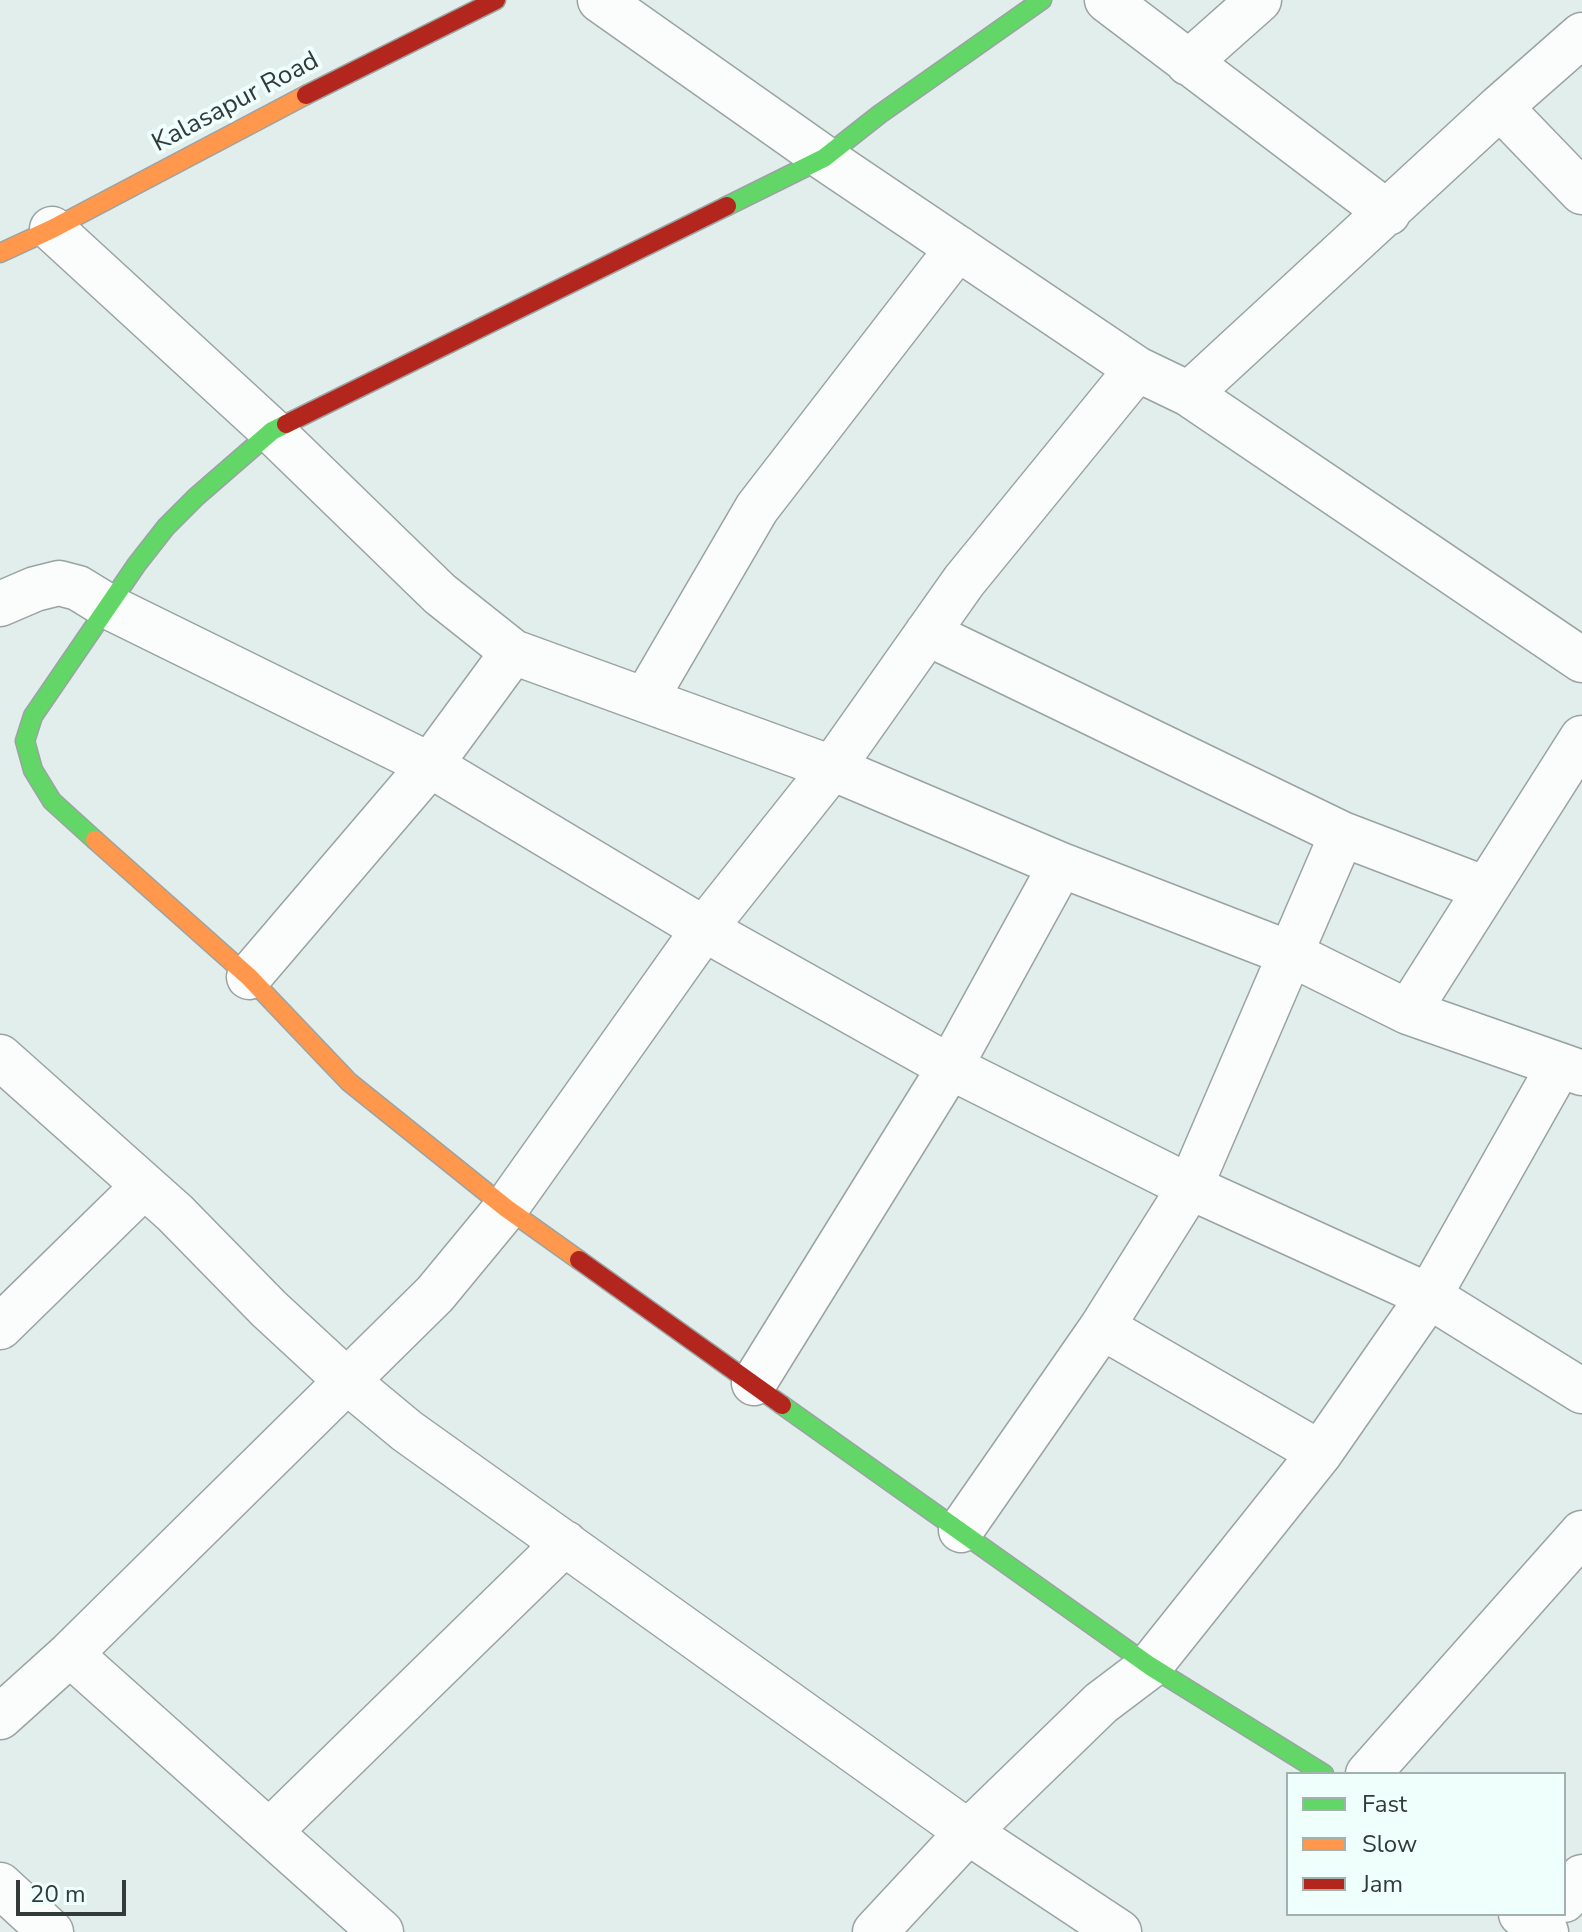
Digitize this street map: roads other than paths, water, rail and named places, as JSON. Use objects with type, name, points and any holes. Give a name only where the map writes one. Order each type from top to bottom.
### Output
[{"type":"street","name":"Kalasapur Road","points":[[0,253],[496,0]]},
{"type":"street","points":[[600,0],[824,158],[1137,369],[1189,394],[1582,660]]},
{"type":"street","points":[[1042,0],[880,114],[824,158],[272,431],[166,527],[137,564],[33,716],[25,741],[33,770],[52,801],[249,977],[349,1082],[506,1208],[1150,1666],[1321,1772]]},
{"type":"street","points":[[1107,0],[1388,213]]},
{"type":"street","points":[[1188,63],[1259,0]]},
{"type":"street","points":[[1189,394],[1582,35]]},
{"type":"street","points":[[1500,107],[1582,192]]},
{"type":"street","points":[[52,229],[272,431],[440,594],[513,652],[832,768],[1061,865],[1291,954],[1408,1012],[1571,1070],[1429,1296],[1320,1453],[1150,1666],[1101,1703],[968,1832],[875,1932]]},
{"type":"street","points":[[645,700],[757,508],[958,248]]},
{"type":"street","points":[[0,1717],[70,1654],[435,1294],[506,1208],[704,929],[832,768],[964,581],[1137,369]]},
{"type":"street","points":[[0,604],[59,583],[78,588],[109,607],[430,765],[704,929],[950,1067],[1190,1187],[1429,1296],[1582,1391]]},
{"type":"street","points":[[927,633],[1342,834],[1486,889]]},
{"type":"street","points":[[249,977],[430,765],[513,652]]},
{"type":"street","points":[[1408,1012],[1582,738]]},
{"type":"street","points":[[961,1530],[1102,1327],[1190,1187],[1342,834]]},
{"type":"street","points":[[754,1383],[950,1067],[1061,865]]},
{"type":"street","points":[[0,1057],[144,1186],[348,1382],[407,1431],[968,1832],[1119,1932]]},
{"type":"street","points":[[0,1327],[144,1186]]},
{"type":"street","points":[[1102,1327],[1320,1453]]},
{"type":"street","points":[[1370,1772],[1582,1533]]},
{"type":"street","points":[[270,1831],[565,1543]]},
{"type":"street","points":[[70,1654],[381,1932]]},
{"type":"street","points":[[1566,1895],[1582,1877]]},
{"type":"street","points":[[0,1885],[51,1932]]}]
